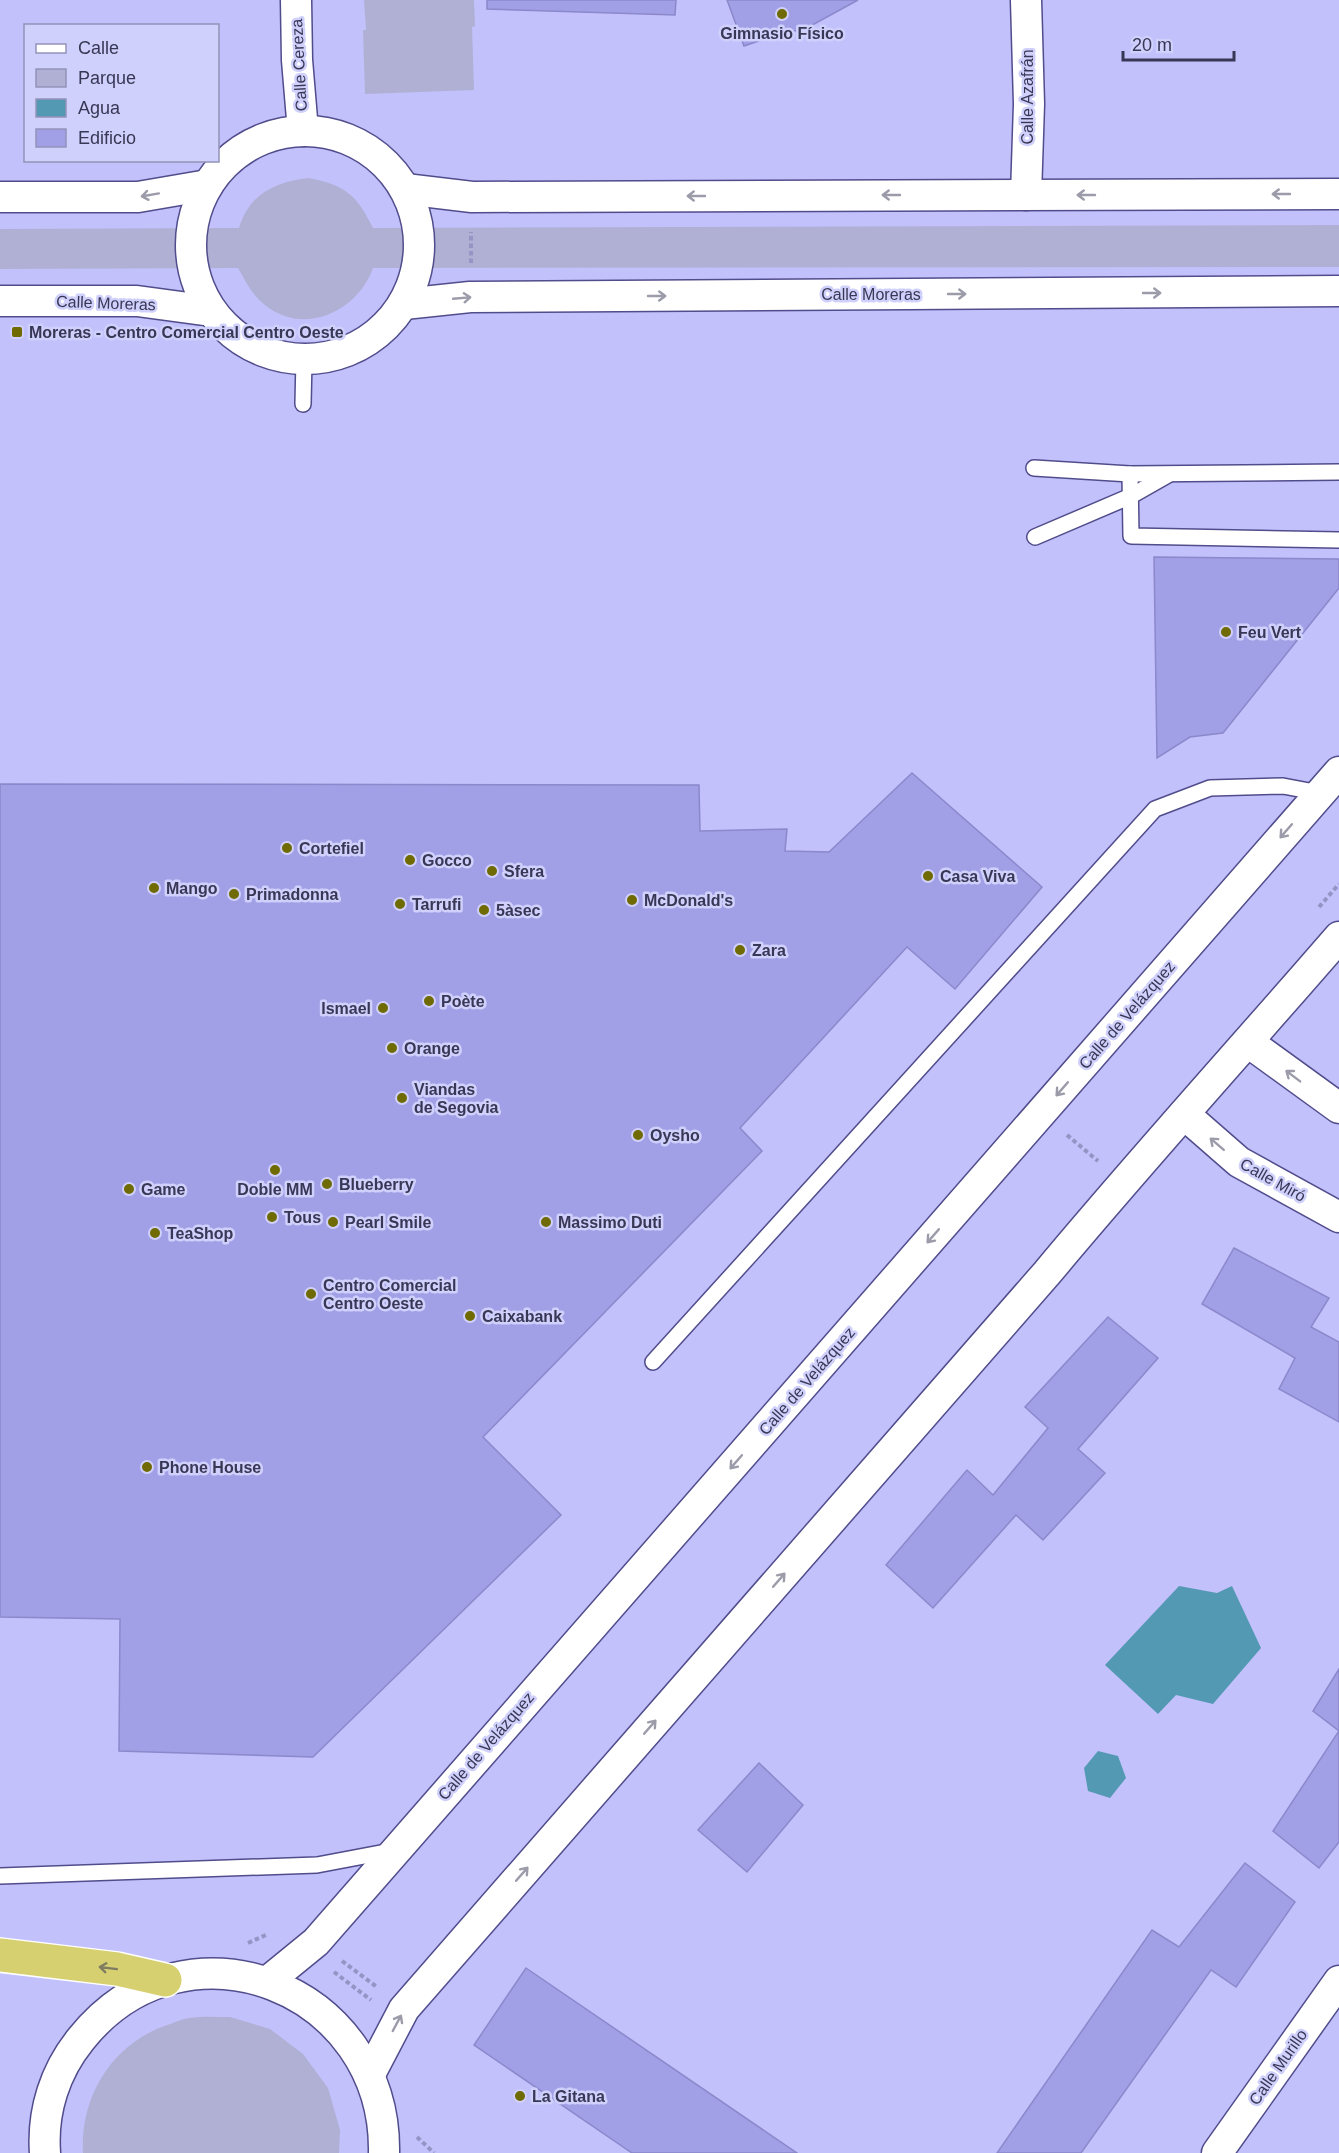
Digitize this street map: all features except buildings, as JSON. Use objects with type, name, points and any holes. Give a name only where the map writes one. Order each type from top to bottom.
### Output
[{"type":"highway","points":[[0,1955],[117,1969],[165,1980]]},
{"type":"street","name":"Calle Cereza","points":[[296,0],[297,60],[303,131]]},
{"type":"street","name":"Calle Azafrán","points":[[1026,0],[1029,104],[1026,195]]},
{"type":"street","points":[[303,131],[333,135],[362,146],[386,165],[405,189],[418,226],[418,266],[404,304],[385,327],[361,345],[334,356],[304,359],[277,356],[252,346],[229,331],[211,311],[193,271],[192,226],[208,185],[232,156],[266,138],[303,131]]},
{"type":"street","points":[[0,197],[138,197],[208,185]]},
{"type":"street","points":[[405,189],[472,197],[1339,194]]},
{"type":"street","name":"Calle Moreras","points":[[404,304],[470,297],[1339,291]]},
{"type":"street","name":"Calle Moreras","points":[[0,301],[137,301],[211,311]]},
{"type":"street","name":"Calle de Velázquez","points":[[267,1982],[316,1942],[1329,782]]},
{"type":"street","points":[[370,2074],[404,2009],[1039,1282],[1122,1182],[1339,937]]},
{"type":"street","points":[[1248,1042],[1339,1108]]},
{"type":"street","name":"Calle Miró","points":[[1184,1114],[1239,1162],[1339,1217]]},
{"type":"street","points":[[45,2153],[44,2133],[52,2092],[69,2054],[94,2022],[127,1996],[165,1980],[199,1974],[233,1975],[267,1982],[309,2003],[344,2034],[370,2074],[379,2102],[384,2132],[384,2153]]},
{"type":"street","name":"Calle Murillo","points":[[1217,2153],[1339,1981]]},
{"type":"lane","points":[[303,404],[304,359]]},
{"type":"lane","points":[[1034,468],[1130,474],[1339,472]]},
{"type":"lane","points":[[1035,537],[1131,496],[1171,473]]},
{"type":"lane","points":[[1130,474],[1131,536],[1339,540]]},
{"type":"lane","points":[[653,1362],[1155,809],[1210,788],[1329,782]]},
{"type":"lane","points":[[0,1876],[317,1865],[395,1851]]},
{"type":"path","points":[[470,297],[472,197]]},
{"type":"path","points":[[1042,1112],[1122,1182]]},
{"type":"path","points":[[334,1956],[382,1991]]},
{"type":"green space","points":[[364,0],[474,0],[475,26],[472,27],[474,90],[365,94]]},
{"type":"green space","points":[[308,178],[331,184],[348,193],[361,207],[373,228],[1339,225],[1339,267],[373,268],[366,283],[343,307],[328,315],[312,319],[296,319],[280,314],[265,305],[256,297],[238,268],[0,269],[0,229],[239,228],[249,206],[265,192],[285,183]]},
{"type":"green space","points":[[230,2017],[270,2029],[303,2054],[328,2088],[340,2130],[339,2153],[83,2153],[83,2132],[94,2092],[115,2059],[130,2045],[147,2034],[183,2019]]},
{"type":"water","points":[[1179,1586],[1217,1593],[1232,1586],[1261,1648],[1213,1704],[1176,1695],[1158,1714],[1105,1665]]},
{"type":"water","points":[[1098,1751],[1118,1756],[1126,1778],[1110,1798],[1088,1791],[1084,1768]]},
{"type":"place","name":"Gimnasio Físico","points":[[782,14]]},
{"type":"place","name":"Moreras - Centro Comercial Centro Oeste","points":[[17,332]]},
{"type":"place","name":"Feu Vert","points":[[1226,632]]},
{"type":"place","name":"Cortefiel","points":[[287,848]]},
{"type":"place","name":"Gocco","points":[[410,860]]},
{"type":"place","name":"Sfera","points":[[492,871]]},
{"type":"place","name":"Casa Viva","points":[[928,876]]},
{"type":"place","name":"Mango","points":[[154,888]]},
{"type":"place","name":"Primadonna","points":[[234,894]]},
{"type":"place","name":"McDonald's","points":[[632,900]]},
{"type":"place","name":"Tarrufi","points":[[400,904]]},
{"type":"place","name":"5àsec","points":[[484,910]]},
{"type":"place","name":"Zara","points":[[740,950]]},
{"type":"place","name":"Poète","points":[[429,1001]]},
{"type":"place","name":"Ismael","points":[[383,1008]]},
{"type":"place","name":"Orange","points":[[392,1048]]},
{"type":"place","name":"Viandas de Segovia","points":[[402,1098]]},
{"type":"place","name":"Oysho","points":[[638,1135]]},
{"type":"place","name":"Doble MM","points":[[275,1170]]},
{"type":"place","name":"Blueberry","points":[[327,1184]]},
{"type":"place","name":"Game","points":[[129,1189]]},
{"type":"place","name":"Tous","points":[[272,1217]]},
{"type":"place","name":"Pearl Smile","points":[[333,1222]]},
{"type":"place","name":"Massimo Duti","points":[[546,1222]]},
{"type":"place","name":"TeaShop","points":[[155,1233]]},
{"type":"place","name":"Centro Comercial Centro Oeste","points":[[311,1294]]},
{"type":"place","name":"Caixabank","points":[[470,1316]]},
{"type":"place","name":"Phone House","points":[[147,1467]]},
{"type":"place","name":"La Gitana","points":[[520,2096]]}]
